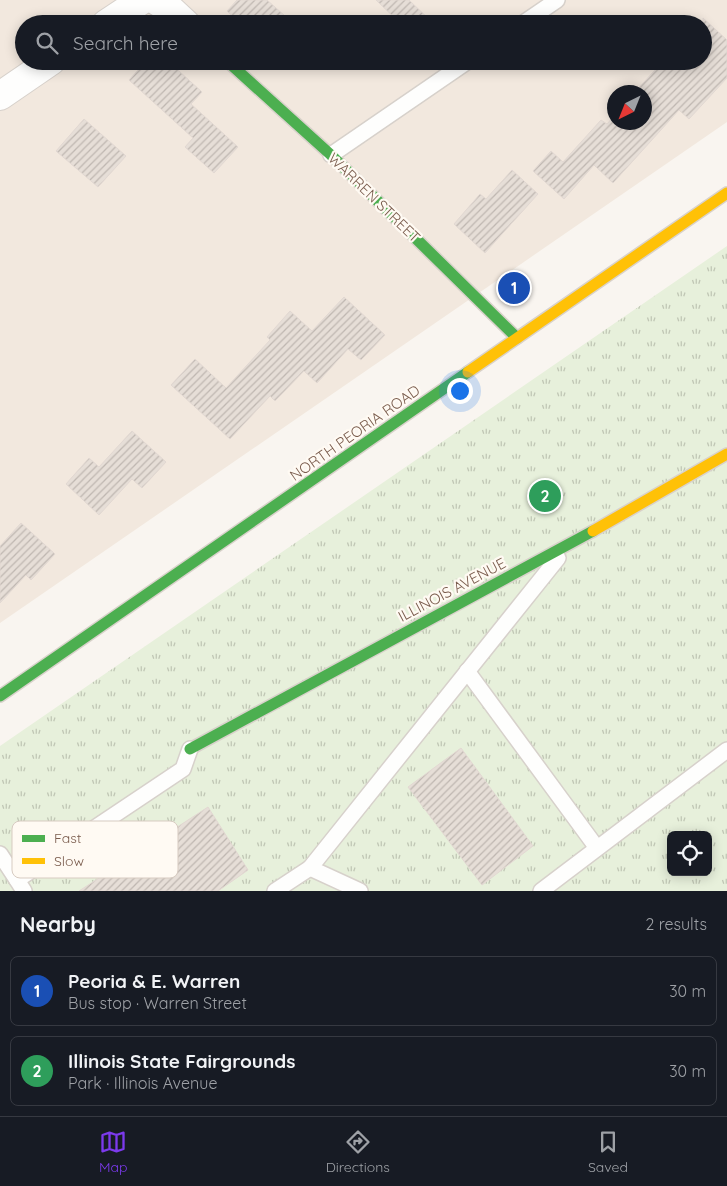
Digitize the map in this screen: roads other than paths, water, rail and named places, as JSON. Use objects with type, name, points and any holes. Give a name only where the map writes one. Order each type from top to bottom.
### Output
[{"type":"street","points":[[120,15],[142,0]]},
{"type":"street","points":[[155,0],[176,15]]},
{"type":"street","points":[[0,96],[38,70]]},
{"type":"street","name":"WARREN STREET","points":[[237,70],[331,155],[518,338]]},
{"type":"street","name":"NORTH PEORIA ROAD","points":[[0,696],[727,193]]},
{"type":"street","name":"ILLINOIS AVENUE","points":[[190,749],[568,545],[727,454]]},
{"type":"lane","points":[[535,15],[557,0]]},
{"type":"lane","points":[[331,155],[455,70]]},
{"type":"lane","points":[[275,891],[310,868],[568,545]]},
{"type":"lane","points":[[467,672],[597,848]]},
{"type":"lane","points":[[111,821],[183,769],[190,749]]},
{"type":"lane","points":[[540,891],[727,750]]},
{"type":"lane","points":[[0,854],[12,873]]},
{"type":"lane","points":[[310,868],[360,891]]},
{"type":"lane","points":[[20,886],[31,878]]},
{"type":"place","name":"Peoria & E. Warren","points":[[514,288]]},
{"type":"place","name":"Illinois State Fairgrounds","points":[[545,496]]}]
